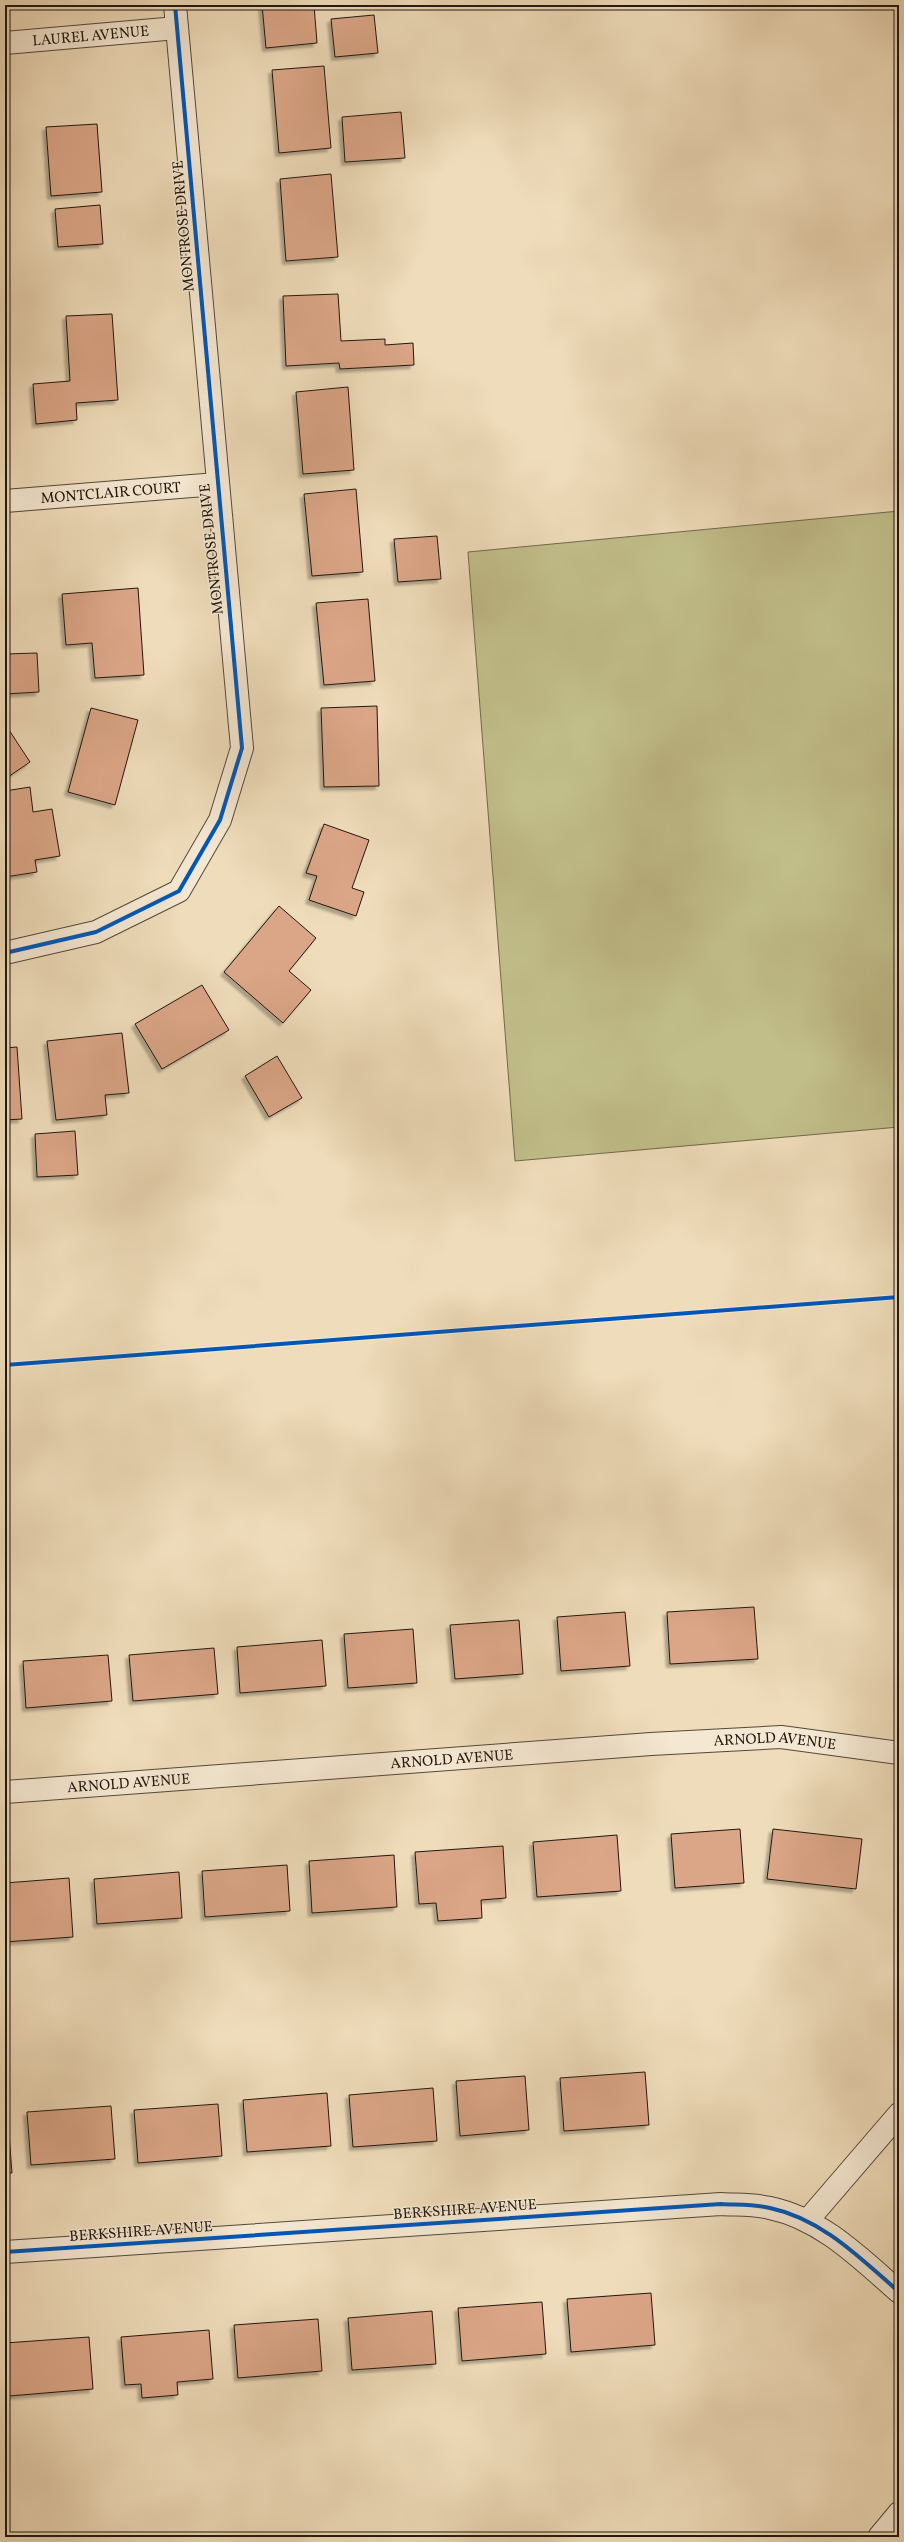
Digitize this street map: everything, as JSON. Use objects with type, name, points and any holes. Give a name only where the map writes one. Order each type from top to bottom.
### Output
[{"type":"street","name":"MONTROSE DRIVE","points":[[5,953],[96,932],[179,891],[220,820],[242,748],[175,5]]},
{"type":"street","name":"LAUREL AVENUE","points":[[5,43],[177,28]]},
{"type":"street","name":"MONTCLAIR COURT","points":[[5,501],[217,484]]},
{"type":"street","name":"ARNOLD AVENUE","points":[[5,1792],[650,1744],[781,1737],[899,1753]]},
{"type":"street","points":[[807,2221],[899,2114]]},
{"type":"street","name":"BERKSHIRE AVENUE","points":[[5,2252],[721,2204],[770,2208],[807,2221],[837,2238],[899,2292]]},
{"type":"street","points":[[878,2537],[899,2513]]},
{"type":"shaded area","points":[[899,511],[899,1127],[515,1161],[468,552]]},
{"type":"building","points":[[262,5],[314,5],[317,43],[266,48]]},
{"type":"building","points":[[374,15],[378,53],[335,57],[331,19]]},
{"type":"building","points":[[324,66],[331,148],[279,153],[272,70]]},
{"type":"building","points":[[401,112],[405,158],[345,162],[342,117]]},
{"type":"building","points":[[97,124],[102,192],[51,196],[46,127]]},
{"type":"building","points":[[331,174],[338,257],[286,261],[280,179]]},
{"type":"building","points":[[100,205],[103,244],[58,247],[55,209]]},
{"type":"building","points":[[338,294],[341,341],[385,339],[385,345],[413,343],[414,365],[340,369],[339,363],[286,366],[283,296]]},
{"type":"building","points":[[112,314],[118,400],[76,403],[77,420],[36,424],[33,384],[70,381],[66,316]]},
{"type":"building","points":[[5,365],[9,416],[5,417]]},
{"type":"building","points":[[348,387],[354,470],[303,474],[296,392]]},
{"type":"building","points":[[356,489],[363,572],[312,576],[304,494]]},
{"type":"building","points":[[437,536],[441,579],[398,582],[394,539]]},
{"type":"building","points":[[138,588],[144,675],[95,678],[92,643],[66,645],[62,594]]},
{"type":"building","points":[[368,599],[375,681],[324,685],[316,603]]},
{"type":"building","points":[[37,653],[39,692],[5,694],[5,654]]},
{"type":"building","points":[[377,706],[379,786],[324,787],[321,708]]},
{"type":"building","points":[[91,708],[138,720],[115,805],[68,792]]},
{"type":"building","points":[[7,727],[30,762],[5,779],[5,729]]},
{"type":"building","points":[[30,787],[33,812],[52,809],[60,856],[35,860],[37,872],[5,877],[5,791]]},
{"type":"building","points":[[324,824],[369,840],[352,888],[364,892],[356,916],[309,900],[317,876],[306,873]]},
{"type":"building","points":[[279,906],[316,938],[289,971],[311,990],[283,1023],[224,972]]},
{"type":"building","points":[[202,985],[229,1030],[162,1069],[135,1024]]},
{"type":"building","points":[[122,1033],[129,1093],[105,1095],[107,1115],[56,1120],[47,1041]]},
{"type":"building","points":[[17,1047],[22,1119],[5,1120],[5,1048]]},
{"type":"building","points":[[277,1056],[302,1098],[269,1117],[245,1076]]},
{"type":"building","points":[[75,1131],[78,1175],[37,1177],[35,1134]]},
{"type":"building","points":[[754,1607],[758,1659],[670,1664],[667,1612]]},
{"type":"building","points":[[625,1612],[630,1666],[561,1671],[557,1617]]},
{"type":"building","points":[[519,1620],[523,1674],[455,1679],[450,1625]]},
{"type":"building","points":[[413,1629],[417,1683],[348,1688],[344,1634]]},
{"type":"building","points":[[322,1640],[326,1686],[240,1693],[237,1647]]},
{"type":"building","points":[[214,1648],[218,1694],[133,1701],[129,1655]]},
{"type":"building","points":[[108,1655],[112,1701],[26,1708],[23,1661]]},
{"type":"building","points":[[740,1829],[744,1883],[675,1888],[671,1834]]},
{"type":"building","points":[[773,1829],[862,1839],[856,1889],[767,1879]]},
{"type":"building","points":[[617,1835],[621,1891],[537,1897],[533,1842]]},
{"type":"building","points":[[503,1846],[506,1898],[481,1900],[482,1918],[438,1921],[436,1903],[419,1904],[415,1852]]},
{"type":"building","points":[[394,1855],[397,1907],[312,1913],[309,1861]]},
{"type":"building","points":[[287,1865],[290,1911],[205,1917],[202,1871]]},
{"type":"building","points":[[179,1872],[182,1918],[97,1924],[94,1879]]},
{"type":"building","points":[[69,1878],[73,1937],[5,1942],[5,1883]]},
{"type":"building","points":[[645,2072],[649,2125],[564,2131],[560,2078]]},
{"type":"building","points":[[525,2076],[529,2130],[460,2136],[456,2081]]},
{"type":"building","points":[[433,2088],[437,2141],[353,2147],[349,2095]]},
{"type":"building","points":[[327,2093],[331,2146],[247,2152],[243,2100]]},
{"type":"building","points":[[218,2104],[222,2156],[138,2163],[134,2110]]},
{"type":"building","points":[[111,2106],[115,2159],[31,2165],[27,2112]]},
{"type":"building","points":[[5,2120],[8,2120],[12,2173],[5,2173]]},
{"type":"building","points":[[651,2293],[655,2345],[571,2352],[567,2299]]},
{"type":"building","points":[[542,2302],[546,2354],[462,2361],[458,2308]]},
{"type":"building","points":[[432,2311],[436,2364],[352,2370],[348,2318]]},
{"type":"building","points":[[318,2319],[322,2371],[238,2378],[234,2325]]},
{"type":"building","points":[[209,2330],[213,2379],[177,2382],[178,2395],[142,2398],[141,2384],[125,2385],[121,2337]]},
{"type":"building","points":[[89,2337],[93,2389],[9,2396],[5,2343]]},
{"type":"building","points":[[622,2533],[622,2537],[572,2537]]},
{"type":"cycle path","points":[[5,953],[96,932],[179,891],[220,820],[242,748],[175,5]]},
{"type":"cycle path","points":[[5,1365],[899,1297]]},
{"type":"cycle path","points":[[5,2252],[721,2204],[746,2205],[770,2208],[789,2213],[823,2230],[855,2253],[899,2292]]}]
